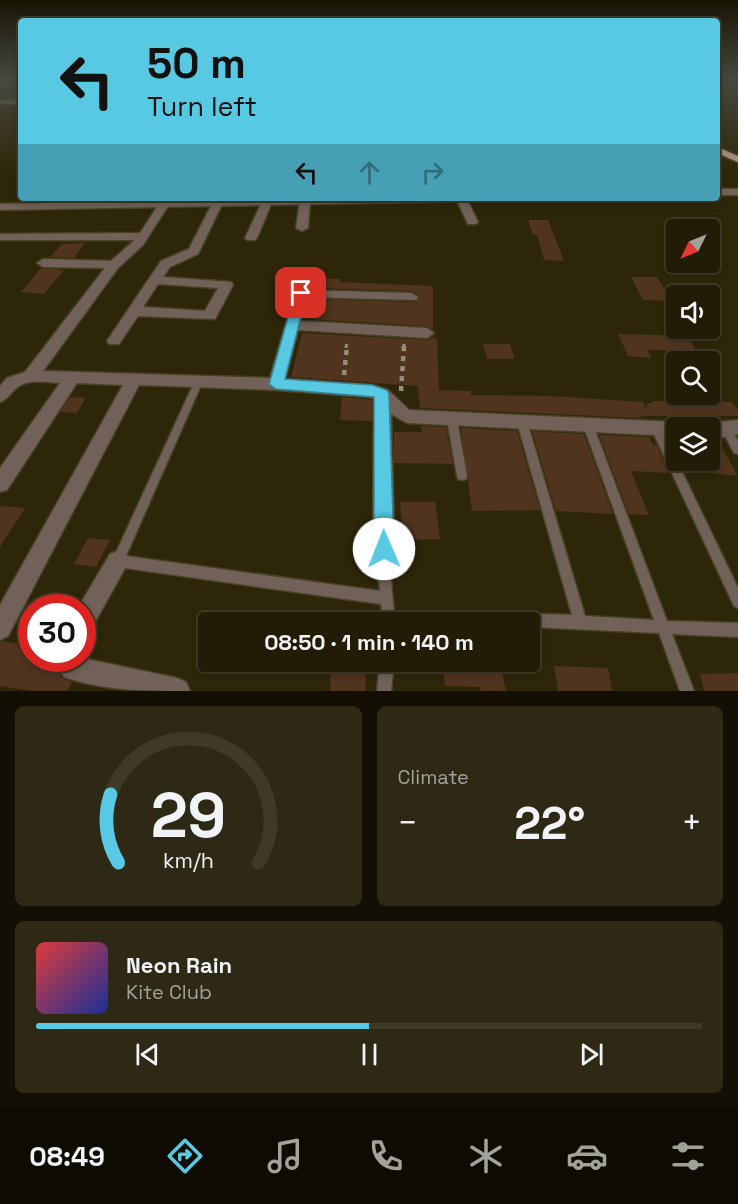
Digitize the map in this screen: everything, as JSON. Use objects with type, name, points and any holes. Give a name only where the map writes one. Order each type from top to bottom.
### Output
[{"type":"main road","points":[[720,151],[738,159]]},
{"type":"street","points":[[720,192],[738,192]]},
{"type":"street","points":[[0,207],[163,206],[210,201]]},
{"type":"street","points":[[114,341],[165,264],[195,251],[219,201]]},
{"type":"street","points":[[243,201],[305,201],[302,228]]},
{"type":"street","points":[[463,201],[472,222]]},
{"type":"street","points":[[250,238],[267,202]]},
{"type":"street","points":[[31,376],[114,266],[143,236],[163,206]]},
{"type":"street","points":[[0,237],[143,236]]},
{"type":"street","points":[[43,263],[114,266]]},
{"type":"street","points":[[133,311],[210,316],[226,285],[153,280]]},
{"type":"street","points":[[276,384],[301,293],[411,297]]},
{"type":"street","points":[[292,325],[427,333]]},
{"type":"street","points":[[0,396],[13,382],[31,376],[71,380],[276,384],[372,391],[382,394],[400,413],[407,416],[452,420],[666,428]]},
{"type":"street","points":[[0,484],[71,380]]},
{"type":"street","points":[[0,628],[134,380]]},
{"type":"street","points":[[382,394],[384,571]]},
{"type":"street","points":[[96,598],[118,561]]},
{"type":"street","points":[[90,672],[177,691]]},
{"type":"lane","points":[[198,383],[118,561],[386,598]]},
{"type":"lane","points":[[452,420],[462,476]]},
{"type":"lane","points":[[522,422],[580,622]]},
{"type":"lane","points":[[588,425],[687,691]]},
{"type":"lane","points":[[656,428],[738,602]]},
{"type":"lane","points":[[725,429],[738,450]]},
{"type":"lane","points":[[384,571],[388,612]]},
{"type":"lane","points":[[540,621],[738,630]]},
{"type":"lane","points":[[384,691],[386,672]]},
{"type":"path","points":[[342,390],[349,328]]},
{"type":"path","points":[[400,413],[405,332]]},
{"type":"building","points":[[528,220],[548,220],[564,261],[544,260],[537,235],[533,235]]},
{"type":"building","points":[[85,243],[74,258],[50,257],[62,244]]},
{"type":"building","points":[[41,268],[64,270],[44,294],[21,292]]},
{"type":"building","points":[[631,277],[657,277],[666,291],[666,301],[643,300]]},
{"type":"building","points":[[318,278],[340,279],[340,282],[433,286],[433,329],[427,326],[308,319],[313,299],[416,302],[420,296],[411,291],[316,288]]},
{"type":"building","points":[[302,333],[427,340],[433,337],[437,339],[439,390],[471,391],[471,395],[550,396],[643,402],[647,410],[647,403],[653,403],[652,401],[666,401],[666,405],[720,405],[720,402],[732,402],[738,410],[738,416],[641,416],[641,418],[420,408],[418,386],[291,377]]},
{"type":"building","points":[[618,334],[666,335],[666,339],[689,339],[696,350],[648,350],[651,358],[628,356]]},
{"type":"building","points":[[483,344],[510,344],[515,359],[487,359]]},
{"type":"building","points":[[70,397],[86,398],[77,413],[60,412]]},
{"type":"building","points":[[342,397],[372,400],[372,421],[340,420]]},
{"type":"building","points":[[421,426],[446,427],[453,464],[394,463],[394,432],[422,432]]},
{"type":"building","points":[[461,428],[517,431],[540,510],[472,511]]},
{"type":"building","points":[[532,431],[584,434],[613,514],[556,511]]},
{"type":"building","points":[[599,435],[649,437],[653,445],[657,445],[666,471],[669,473],[631,471],[649,515],[629,514]]},
{"type":"building","points":[[721,446],[738,476],[710,473],[710,471],[720,471]]},
{"type":"building","points":[[400,502],[435,502],[440,539],[403,540]]},
{"type":"building","points":[[0,506],[25,508],[0,547]]},
{"type":"building","points":[[88,538],[110,540],[96,567],[74,564]]},
{"type":"building","points":[[0,642],[18,644],[18,672],[59,672],[62,678],[72,682],[67,691],[32,691],[0,686]]},
{"type":"building","points":[[554,666],[608,668],[612,691],[558,691]]},
{"type":"building","points":[[331,672],[365,672],[366,691],[330,691]]},
{"type":"building","points":[[443,672],[502,672],[506,691],[481,691],[480,687],[445,686]]},
{"type":"building","points":[[738,673],[738,691],[704,691],[700,674]]},
{"type":"route","points":[[301,293],[276,384],[372,391],[382,394],[384,549]]}]
